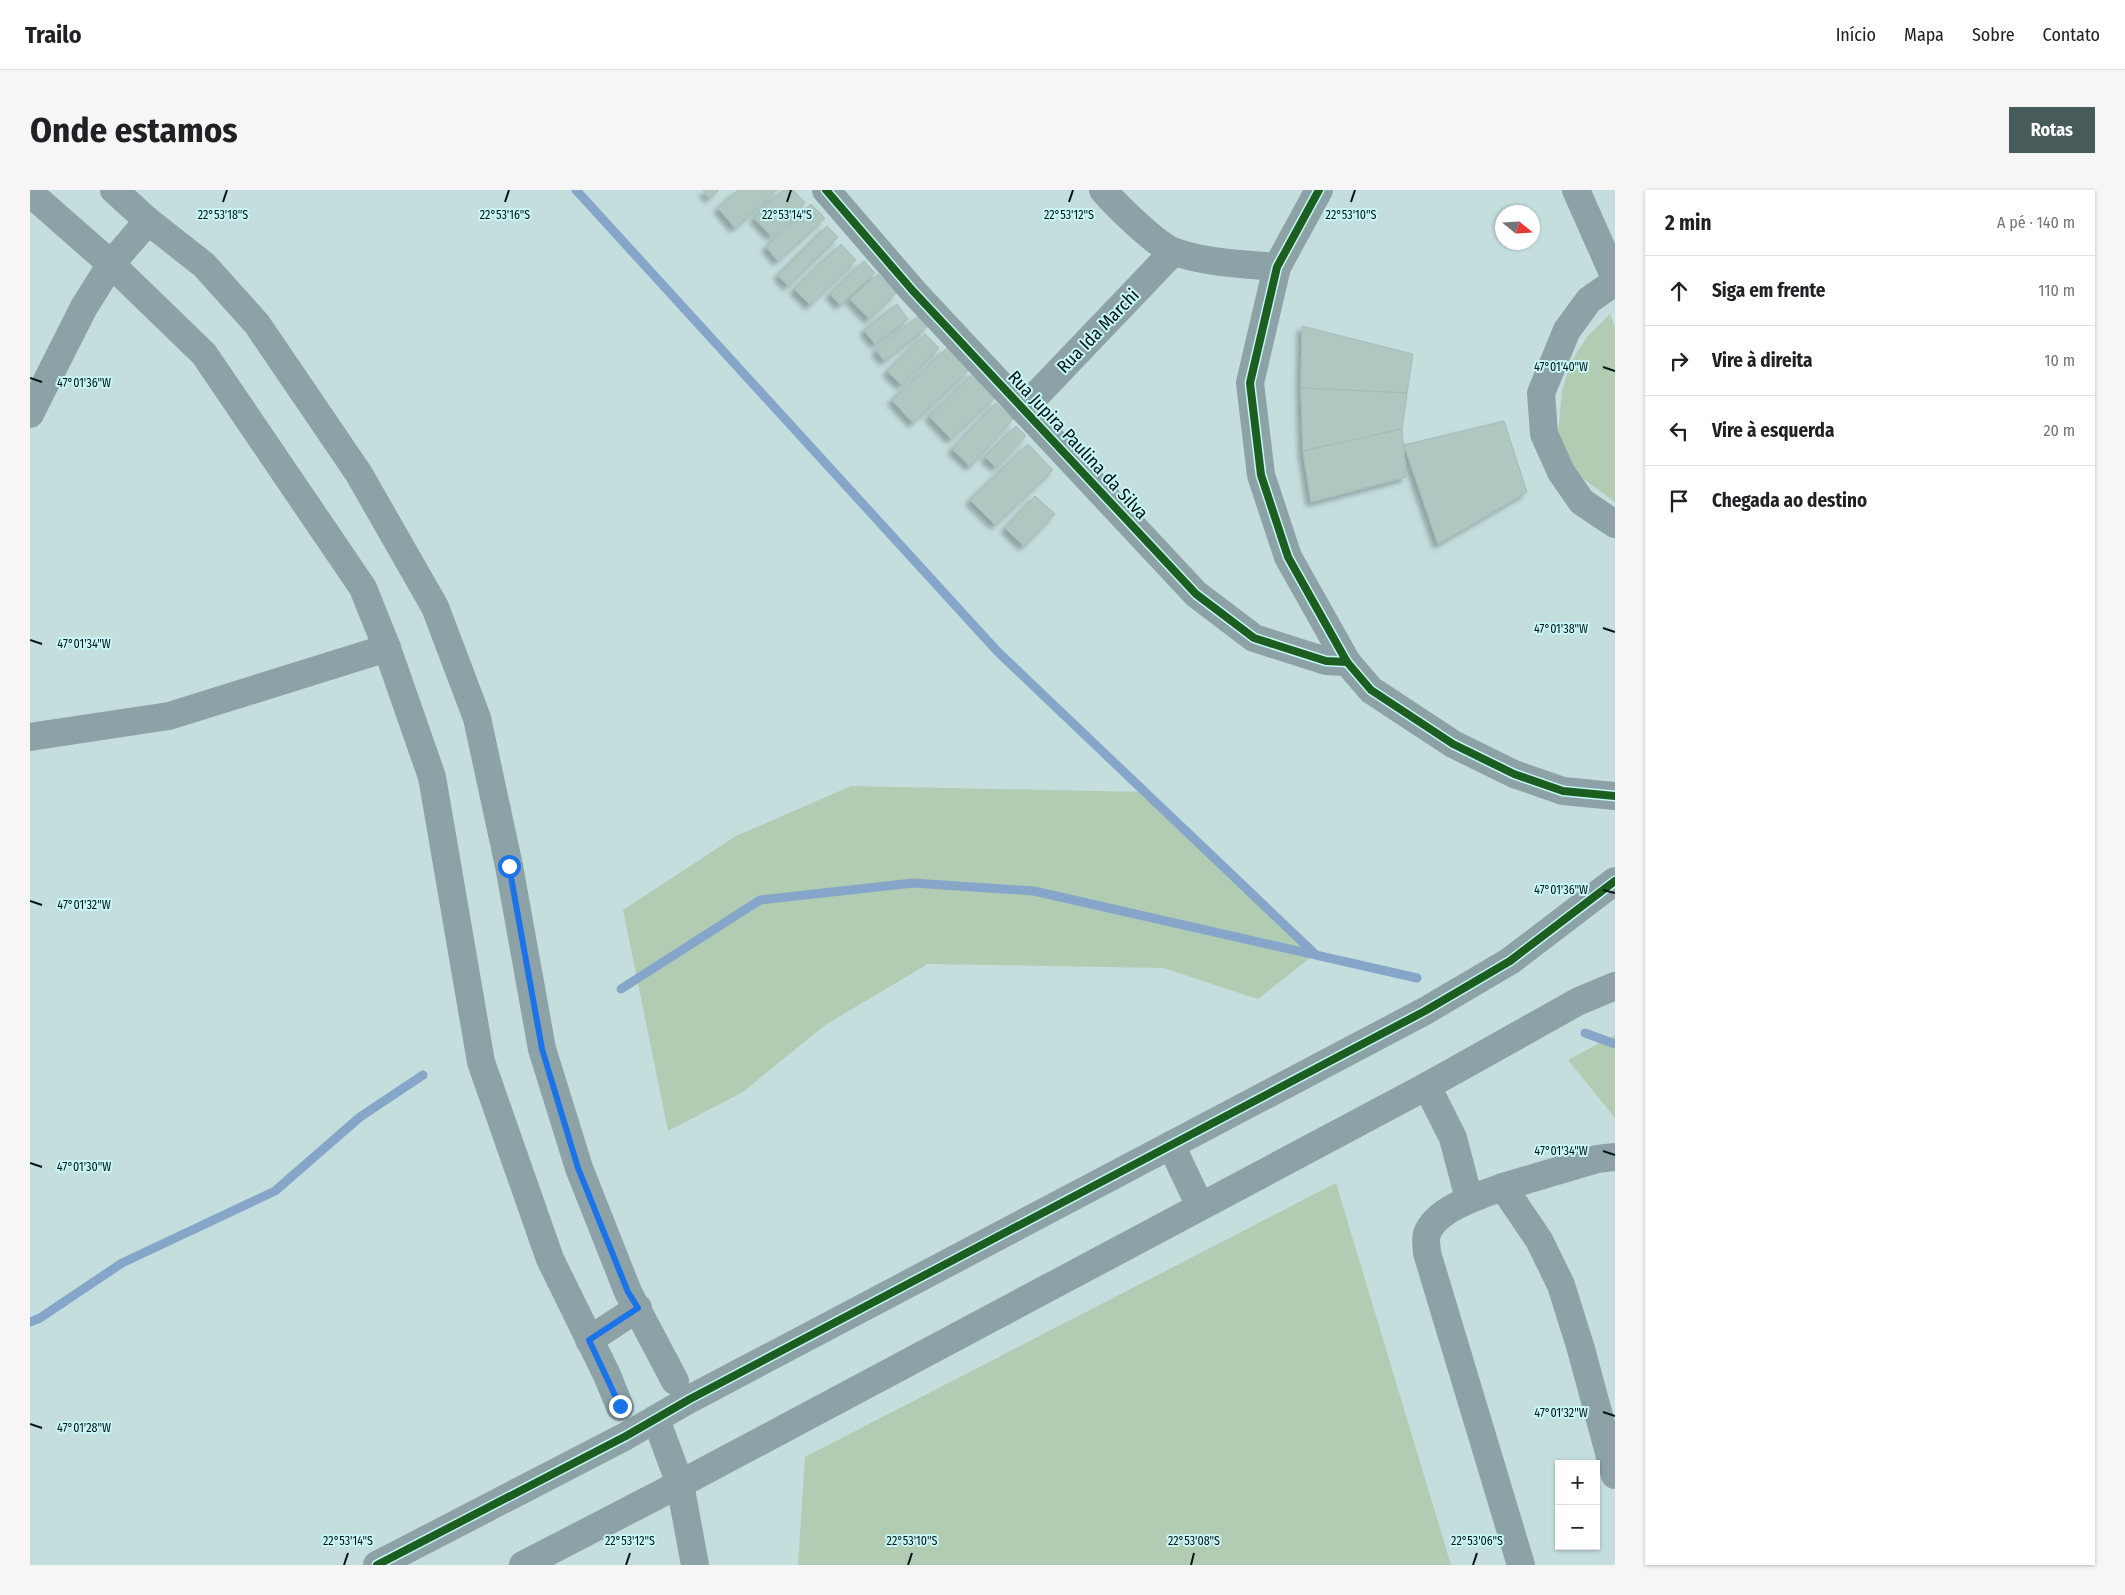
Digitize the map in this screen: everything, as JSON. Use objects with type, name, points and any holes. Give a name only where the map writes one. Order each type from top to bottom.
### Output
[{"type":"street","points":[[114,190],[148,221],[204,265],[256,324],[359,474],[435,607],[477,718],[509,866],[542,1049],[578,1168],[628,1292],[675,1381]]},
{"type":"street","name":"Rua Jupira Paulina da Silva","points":[[826,190],[913,291],[1196,594],[1254,638],[1326,661],[1347,662]]},
{"type":"street","points":[[1103,190],[1146,232],[1173,252],[1208,260],[1277,267]]},
{"type":"street","points":[[1319,190],[1277,267],[1250,383],[1261,475],[1288,557],[1347,662],[1371,690],[1453,744],[1514,774],[1563,791],[1615,796]]},
{"type":"street","points":[[1576,190],[1615,280],[1589,300],[1567,330],[1541,393],[1544,434],[1561,472],[1582,502],[1615,524]]},
{"type":"street","points":[[30,194],[111,264],[204,354],[363,588],[387,648],[432,778],[481,1062],[550,1259],[620,1406]]},
{"type":"street","points":[[30,414],[84,307],[111,264],[148,221]]},
{"type":"street","name":"Rua Ida Marchi","points":[[1023,409],[1173,252]]},
{"type":"street","points":[[30,737],[169,716],[387,648]]},
{"type":"street","points":[[377,1565],[1425,1011],[1510,961],[1615,881]]},
{"type":"street","points":[[523,1565],[680,1484],[1427,1086],[1579,1001],[1615,986]]},
{"type":"street","points":[[1427,1086],[1453,1138],[1469,1199]]},
{"type":"street","points":[[1171,1145],[1200,1206]]},
{"type":"street","points":[[1521,1565],[1427,1253],[1427,1234],[1438,1218],[1469,1199],[1597,1159],[1615,1157]]},
{"type":"street","points":[[1503,1187],[1539,1240],[1561,1285],[1581,1349],[1615,1475]]},
{"type":"street","points":[[589,1340],[638,1308]]},
{"type":"street","points":[[656,1419],[680,1484],[695,1565]]},
{"type":"green space","points":[[1610,314],[1615,327],[1615,502],[1577,474],[1558,434],[1562,391],[1571,362],[1587,337]]},
{"type":"green space","points":[[851,786],[1145,792],[1315,954],[1258,999],[1163,968],[928,964],[825,1025],[743,1092],[668,1131],[623,910],[736,836]]},
{"type":"green space","points":[[1615,1035],[1615,1118],[1568,1060]]},
{"type":"green space","points":[[1336,1183],[1451,1565],[798,1565],[805,1457]]},
{"type":"building","points":[[703,190],[719,190],[709,198]]},
{"type":"building","points":[[738,190],[777,190],[735,228],[718,208]]},
{"type":"building","points":[[783,190],[793,190],[805,203],[771,236],[754,218]]},
{"type":"building","points":[[811,204],[825,218],[778,261],[766,247]]},
{"type":"building","points":[[827,226],[838,237],[788,286],[778,275]]},
{"type":"building","points":[[841,244],[856,260],[810,305],[794,289]]},
{"type":"building","points":[[864,261],[875,273],[840,305],[830,294]]},
{"type":"building","points":[[878,274],[896,293],[869,319],[850,299]]},
{"type":"building","points":[[897,304],[908,319],[875,344],[864,330]]},
{"type":"building","points":[[919,316],[928,326],[884,361],[876,350]]},
{"type":"building","points":[[1302,326],[1413,354],[1407,393],[1301,388]]},
{"type":"building","points":[[925,334],[939,348],[901,385],[887,371]]},
{"type":"building","points":[[947,348],[969,370],[913,423],[892,400]]},
{"type":"building","points":[[975,372],[997,395],[951,439],[929,416]]},
{"type":"building","points":[[1301,388],[1407,393],[1402,429],[1303,451]]},
{"type":"building","points":[[996,403],[1013,419],[970,466],[952,449]]},
{"type":"building","points":[[1504,421],[1527,492],[1438,544],[1404,445]]},
{"type":"building","points":[[1016,426],[1026,436],[996,467],[985,457]]},
{"type":"building","points":[[1402,429],[1406,477],[1311,502],[1303,451]]},
{"type":"building","points":[[1028,444],[1053,470],[995,525],[970,500]]},
{"type":"building","points":[[1035,496],[1055,514],[1024,546],[1005,528]]},
{"type":"waterway","points":[[576,190],[998,652],[1315,954]]},
{"type":"waterway","points":[[621,989],[760,900],[913,883],[1034,891],[1417,978]]},
{"type":"waterway","points":[[1585,1033],[1615,1044]]},
{"type":"waterway","points":[[30,1322],[40,1318],[122,1263],[275,1191],[360,1117],[423,1075]]},
{"type":"cycle path","points":[[826,190],[913,291],[1196,594],[1254,638],[1326,661],[1347,662]]},
{"type":"cycle path","points":[[1319,190],[1277,267],[1250,383],[1261,475],[1288,557],[1347,662],[1371,690],[1453,744],[1514,774],[1563,791],[1615,796]]},
{"type":"cycle path","points":[[377,1565],[626,1436],[690,1399],[1425,1011],[1510,961],[1615,881]]},
{"type":"route","points":[[509,866],[542,1049],[578,1168],[628,1292],[638,1308],[589,1340],[620,1406]]}]
